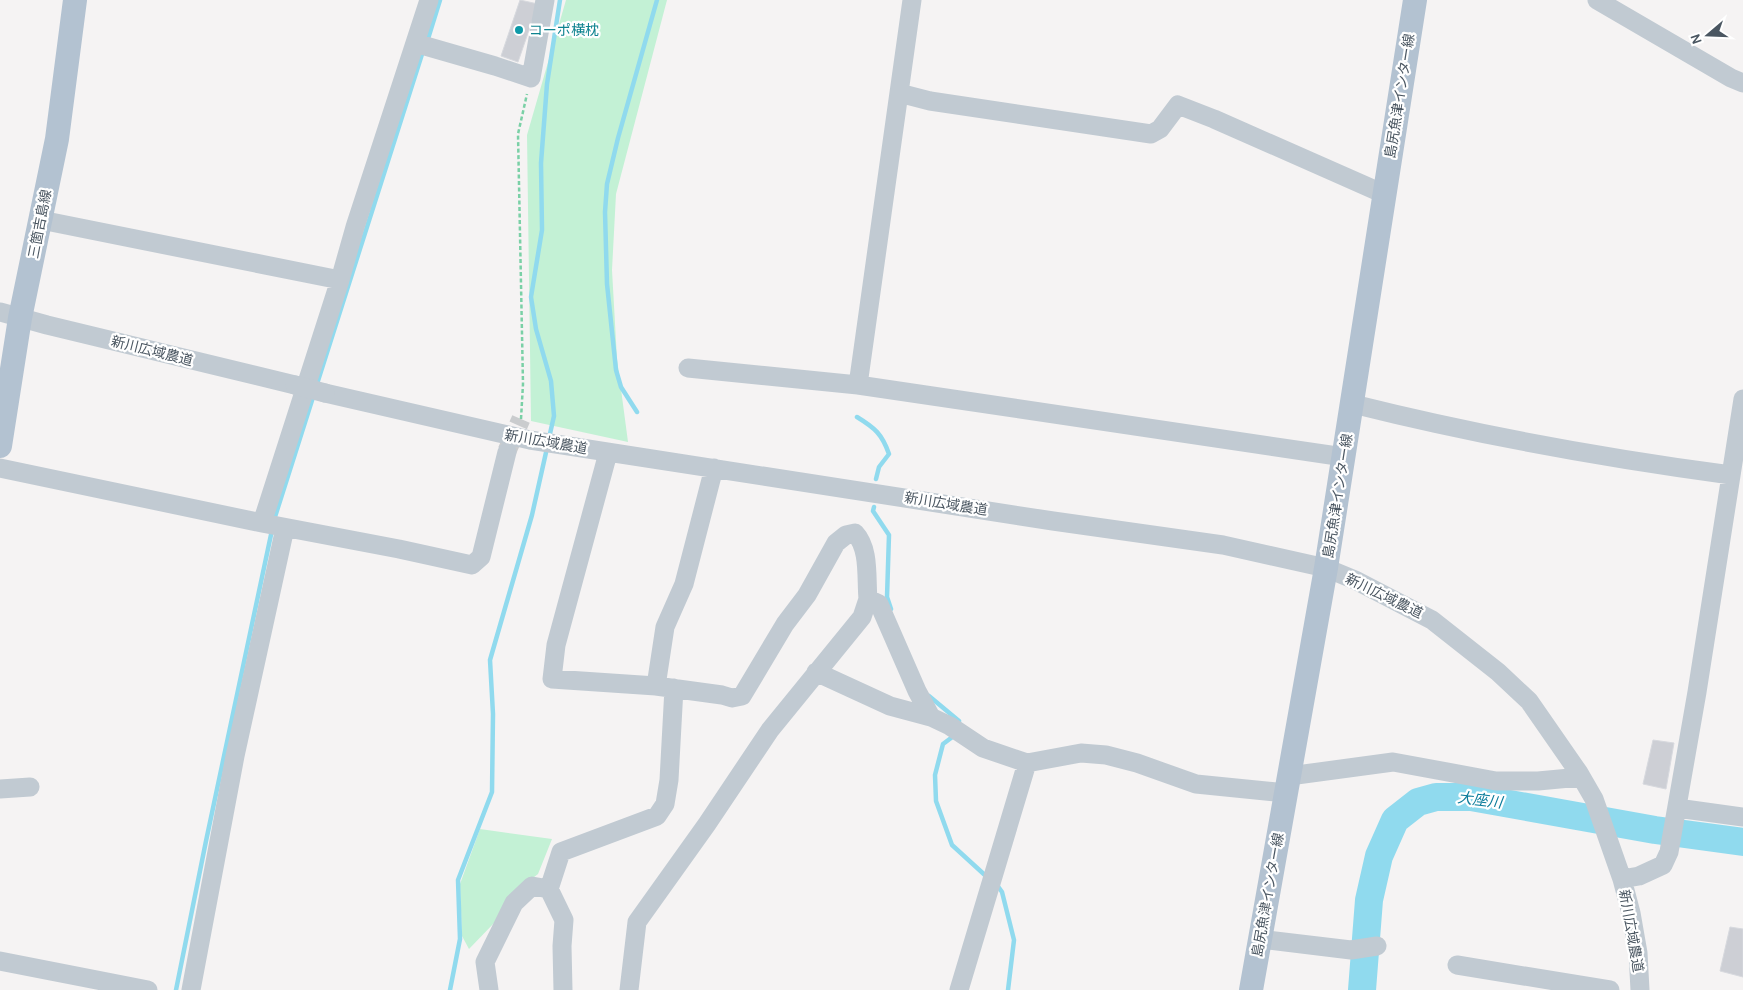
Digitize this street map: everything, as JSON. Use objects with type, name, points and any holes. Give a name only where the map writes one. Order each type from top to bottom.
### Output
[{"type":"main road","name":"三箇吉島線","points":[[0,446],[10,315],[41,220],[57,139],[75,0]]},
{"type":"main road","name":"島尻魚津インター線","points":[[1251,990],[1326,568],[1415,0]]},
{"type":"street","points":[[262,523],[340,280],[355,227],[420,45],[429,0]]},
{"type":"street","points":[[420,45],[531,78],[545,0]]},
{"type":"street","points":[[858,385],[912,0]]},
{"type":"street","points":[[1607,2],[1643,28],[1743,83]]},
{"type":"street","points":[[899,93],[930,101],[1151,134],[1160,129],[1178,105],[1196,111],[1384,194]]},
{"type":"street","points":[[41,220],[340,280]]},
{"type":"street","name":"新川広域農道","points":[[10,315],[325,393],[538,441],[1053,521],[1223,545],[1326,568],[1355,580],[1432,620],[1498,672],[1530,701],[1594,799],[1622,879],[1631,914],[1638,954],[1640,990]]},
{"type":"street","points":[[688,368],[858,385],[1344,456]]},
{"type":"street","points":[[1622,879],[1639,876],[1663,865],[1669,852],[1743,399]]},
{"type":"street","points":[[1353,404],[1491,435],[1667,466],[1732,475]]},
{"type":"street","points":[[0,468],[472,565],[481,557],[507,452]]},
{"type":"street","points":[[608,453],[556,645],[552,679],[665,687],[732,698],[742,696],[785,624],[807,596],[836,542],[846,535],[855,533],[861,540],[865,550],[868,599],[862,617],[770,730],[638,922],[629,990]]},
{"type":"street","points":[[563,990],[562,946],[564,920],[549,889],[561,852],[657,816],[666,804],[670,780],[665,687],[665,627],[684,584],[714,468]]},
{"type":"street","points":[[191,990],[235,756],[286,528]]},
{"type":"street","points":[[868,599],[879,604],[917,691],[931,717]]},
{"type":"street","points":[[816,672],[890,706],[931,717],[950,726],[983,748],[1027,763],[1081,753],[1106,755],[1137,763],[1196,784],[1288,784],[1392,762],[1496,781],[1581,777]]},
{"type":"street","points":[[959,990],[1027,763]]},
{"type":"street","points":[[0,789],[30,787]]},
{"type":"street","points":[[1677,810],[1743,817]]},
{"type":"street","points":[[489,990],[485,962],[514,903],[532,886],[549,889]]},
{"type":"street","points":[[1260,939],[1351,950],[1377,946]]},
{"type":"street","points":[[0,961],[148,990]]},
{"type":"street","points":[[1457,965],[1610,990]]},
{"type":"path","points":[[521,419],[523,384],[518,134],[531,78]]},
{"type":"green space","points":[[566,0],[667,0],[616,194],[612,270],[617,359],[628,442],[531,421],[527,135]]},
{"type":"green space","points":[[480,829],[552,839],[538,874],[516,891],[496,921],[469,949],[462,936],[460,884]]},
{"type":"building","name":"コーポ横枕","points":[[520,0],[538,4],[518,62],[501,56]]},
{"type":"building","points":[[1653,740],[1674,743],[1666,789],[1643,784]]},
{"type":"building","points":[[1730,927],[1743,929],[1743,977],[1720,971]]},
{"type":"waterway","points":[[427,42],[440,0]]},
{"type":"waterway","points":[[549,438],[554,416],[551,381],[536,329],[531,297],[542,230],[541,163],[547,84],[560,0]]},
{"type":"waterway","points":[[637,412],[621,387],[616,370],[607,284],[605,212],[607,184],[618,138],[657,0]]},
{"type":"waterway","points":[[316,387],[423,51]]},
{"type":"waterway","points":[[274,520],[314,394]]},
{"type":"waterway","points":[[857,417],[877,432],[884,441],[889,454],[879,467],[876,479]]},
{"type":"waterway","points":[[450,990],[460,939],[458,880],[492,792],[493,714],[490,660],[532,515],[547,448]]},
{"type":"waterway","points":[[874,507],[873,511],[889,535],[887,597],[891,609]]},
{"type":"waterway","points":[[176,990],[272,530]]},
{"type":"waterway","points":[[929,696],[959,721]]},
{"type":"waterway","points":[[955,735],[943,744],[935,775],[936,801],[952,845],[987,877]]},
{"type":"waterway","name":"大座川","points":[[1362,990],[1369,900],[1379,856],[1395,820],[1418,802],[1436,797],[1471,797],[1655,830],[1743,842]]},
{"type":"waterway","points":[[997,885],[1002,892],[1014,940],[1008,990]]},
{"type":"tunnel","points":[[507,451],[521,419]]},
{"type":"place","name":"コーポ横枕","points":[[519,30]]}]
